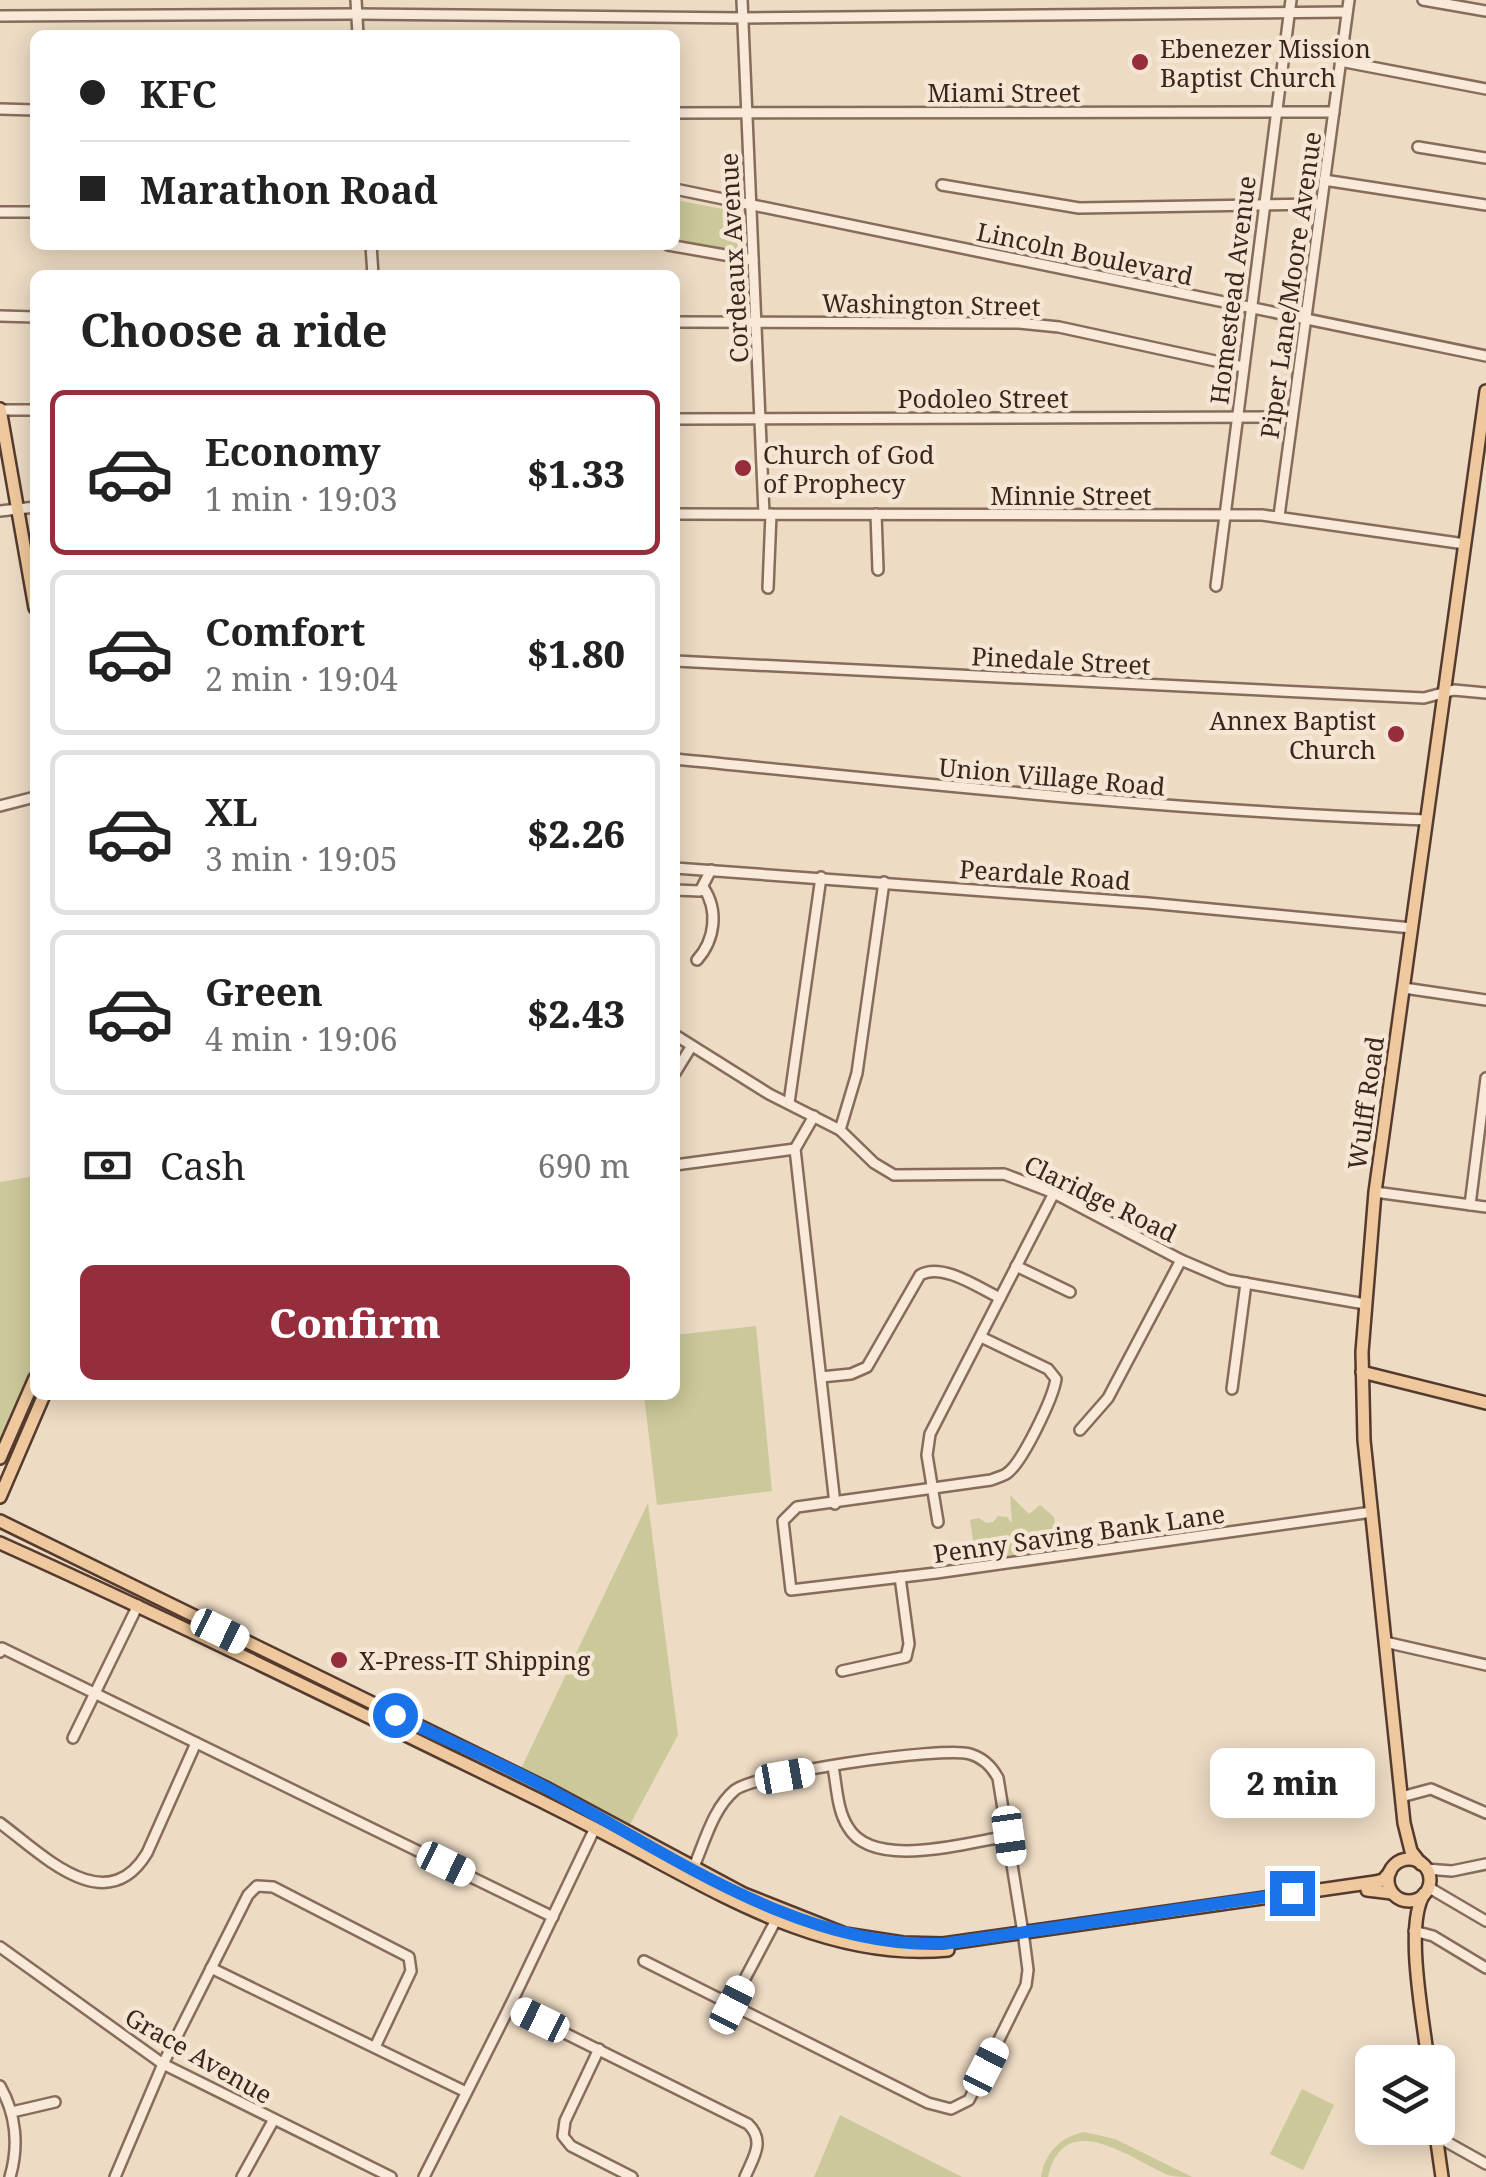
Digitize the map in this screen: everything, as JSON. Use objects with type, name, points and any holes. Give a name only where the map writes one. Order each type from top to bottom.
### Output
[{"type":"main road","name":"Wulff Road","points":[[1424,1866],[1411,1851],[1404,1823],[1360,1393],[1375,1192],[1482,443],[1486,391]]},
{"type":"main road","points":[[0,409],[30,574]]},
{"type":"main road","points":[[1362,1372],[1486,1403]]},
{"type":"main road","points":[[0,1458],[30,1389]]},
{"type":"main road","points":[[0,1497],[42,1400]]},
{"type":"main road","points":[[0,1521],[548,1789],[776,1920],[835,1940],[909,1952],[946,1951],[1375,1882],[1408,1860],[1424,1866],[1427,1888],[1417,1908],[1414,1931]]},
{"type":"main road","points":[[0,1543],[138,1605],[691,1874],[797,1917],[860,1937],[926,1944],[1024,1936],[1373,1889],[1413,1901],[1427,1888]]},
{"type":"main road","name":"Wulff Road","points":[[1391,1870],[1402,1848],[1404,1823]]},
{"type":"main road","points":[[1391,1870],[1389,1885],[1408,1912],[1414,1931],[1426,2045]]},
{"type":"main road","points":[[1437,2145],[1442,2177]]},
{"type":"street","points":[[356,0],[358,30]]},
{"type":"street","name":"Cordeaux Avenue","points":[[742,0],[768,588]]},
{"type":"street","name":"Homestead Avenue","points":[[1216,586],[1291,0]]},
{"type":"street","name":"Piper Lane/Moore Avenue","points":[[1278,516],[1348,0]]},
{"type":"street","points":[[1423,0],[1486,11]]},
{"type":"street","points":[[0,16],[743,18],[1347,12]]},
{"type":"street","points":[[1340,61],[1486,89]]},
{"type":"street","points":[[0,110],[30,110]]},
{"type":"street","name":"Miami Street","points":[[680,113],[1334,112]]},
{"type":"street","points":[[1418,147],[1486,158]]},
{"type":"street","points":[[1324,180],[1486,204]]},
{"type":"street","points":[[942,185],[1078,208],[1321,204]]},
{"type":"street","name":"Lincoln Boulevard","points":[[680,190],[1486,356]]},
{"type":"street","points":[[0,212],[30,212]]},
{"type":"street","points":[[680,247],[753,260]]},
{"type":"street","points":[[0,316],[30,316]]},
{"type":"street","name":"Washington Street","points":[[680,322],[1058,327],[1242,368]]},
{"type":"street","points":[[0,409],[30,410]]},
{"type":"street","name":"Podoleo Street","points":[[680,418],[1292,417]]},
{"type":"street","points":[[0,512],[30,507]]},
{"type":"street","name":"Minnie Street","points":[[680,514],[1278,516],[1465,544]]},
{"type":"street","points":[[876,514],[878,570]]},
{"type":"street","name":"Pinedale Street","points":[[680,661],[1424,698],[1445,692],[1486,693]]},
{"type":"street","name":"Union Village Road","points":[[680,759],[1258,814],[1426,820]]},
{"type":"street","points":[[0,806],[30,798]]},
{"type":"street","name":"Peardale Road","points":[[680,868],[1412,928]]},
{"type":"street","points":[[680,890],[697,892],[711,870]]},
{"type":"street","points":[[789,1103],[821,877]]},
{"type":"street","points":[[840,1130],[857,1073],[884,882]]},
{"type":"street","points":[[697,960],[704,953],[713,926],[712,904],[703,887]]},
{"type":"street","points":[[1404,988],[1486,1000]]},
{"type":"street","name":"Claridge Road","points":[[680,1039],[840,1130],[874,1163],[894,1175],[1004,1174],[1054,1194],[1228,1280],[1365,1304]]},
{"type":"street","points":[[680,1065],[691,1047]]},
{"type":"street","points":[[1470,1205],[1486,1078]]},
{"type":"street","points":[[814,1116],[795,1149],[835,1504],[1006,1475],[1020,1456],[1056,1385],[1054,1374],[1048,1369],[981,1336]]},
{"type":"street","points":[[680,1164],[795,1149]]},
{"type":"street","points":[[1375,1192],[1486,1207]]},
{"type":"street","points":[[938,1522],[927,1455],[930,1434],[1054,1194]]},
{"type":"street","points":[[1080,1430],[1116,1385],[1181,1260]]},
{"type":"street","points":[[1016,1266],[1070,1292]]},
{"type":"street","points":[[822,1377],[867,1368],[920,1274],[926,1270],[941,1271],[1000,1298]]},
{"type":"street","points":[[1232,1389],[1246,1284]]},
{"type":"street","name":"Penny Saving Bank Lane","points":[[835,1504],[797,1507],[783,1520],[791,1590],[1372,1512]]},
{"type":"street","points":[[842,1670],[906,1657],[909,1644],[900,1577]]},
{"type":"street","points":[[73,1738],[138,1605]]},
{"type":"street","points":[[1385,1642],[1486,1665]]},
{"type":"street","points":[[0,1652],[2,1648],[553,1917]]},
{"type":"street","points":[[0,1823],[80,1879],[102,1884],[122,1879],[138,1868],[147,1853],[196,1743]]},
{"type":"street","points":[[644,1961],[928,2103],[958,2108],[972,2094],[1026,1986],[1024,1936],[998,1778],[993,1768],[977,1756],[934,1753],[760,1780],[739,1788],[720,1808],[691,1874]]},
{"type":"street","points":[[833,1767],[845,1823],[859,1840],[878,1850],[901,1851],[1009,1836]]},
{"type":"street","points":[[1401,1797],[1431,1790],[1486,1813]]},
{"type":"street","points":[[424,2177],[594,1828]]},
{"type":"street","points":[[1427,1888],[1460,1870],[1486,1864]]},
{"type":"street","points":[[1424,1866],[1460,1870]]},
{"type":"street","points":[[114,2177],[163,2064],[211,1968],[250,1891],[262,1884],[273,1886],[410,1957],[411,1971],[375,2047]]},
{"type":"street","points":[[1427,1888],[1486,1921]]},
{"type":"street","points":[[732,2005],[776,1920]]},
{"type":"street","points":[[1414,1931],[1433,1936],[1486,1968]]},
{"type":"street","name":"Grace Avenue","points":[[0,1947],[163,2064],[390,2177]]},
{"type":"street","points":[[211,1968],[466,2092]]},
{"type":"street","points":[[510,2006],[748,2124],[758,2137],[758,2145],[744,2177]]},
{"type":"street","points":[[599,2049],[565,2121],[563,2136],[571,2146],[632,2177]]},
{"type":"street","points":[[0,2086],[12,2112],[15,2151],[10,2177]]},
{"type":"street","points":[[12,2112],[55,2102]]},
{"type":"street","points":[[242,2177],[273,2121]]},
{"type":"street","points":[[1455,2145],[1486,2164]]},
{"type":"shaded area","points":[[680,201],[739,212],[743,216],[745,248],[739,252],[680,243]]},
{"type":"shaded area","points":[[30,1177],[30,1371],[0,1441],[0,1182]]},
{"type":"shaded area","points":[[756,1326],[772,1491],[657,1505],[645,1400],[680,1400],[680,1334]]},
{"type":"shaded area","points":[[1010,1495],[1029,1514],[1040,1505],[1054,1517],[1058,1550],[976,1561],[970,1520],[993,1522],[998,1516],[1007,1517],[1012,1523]]},
{"type":"shaded area","points":[[648,1503],[678,1735],[627,1830],[518,1775]]},
{"type":"shaded area","points":[[1302,2089],[1334,2105],[1303,2170],[1270,2154]]},
{"type":"shaded area","points":[[840,2115],[962,2177],[814,2177]]},
{"type":"shaded area","points":[[1084,2132],[1115,2139],[1192,2177],[1168,2175],[1118,2150],[1083,2141],[1068,2144],[1056,2156],[1048,2177],[1041,2177],[1055,2147]]},
{"type":"place","name":"Ebenezer Mission Baptist Church","points":[[1140,62]]},
{"type":"place","name":"Church of God of Prophecy","points":[[743,468]]},
{"type":"place","name":"Annex Baptist Church","points":[[1396,734]]},
{"type":"place","name":"X-Press-IT Shipping","points":[[339,1660]]},
{"type":"route","points":[[395,1715],[548,1789],[744,1894],[824,1927],[860,1937],[943,1944],[1292,1893]]}]
